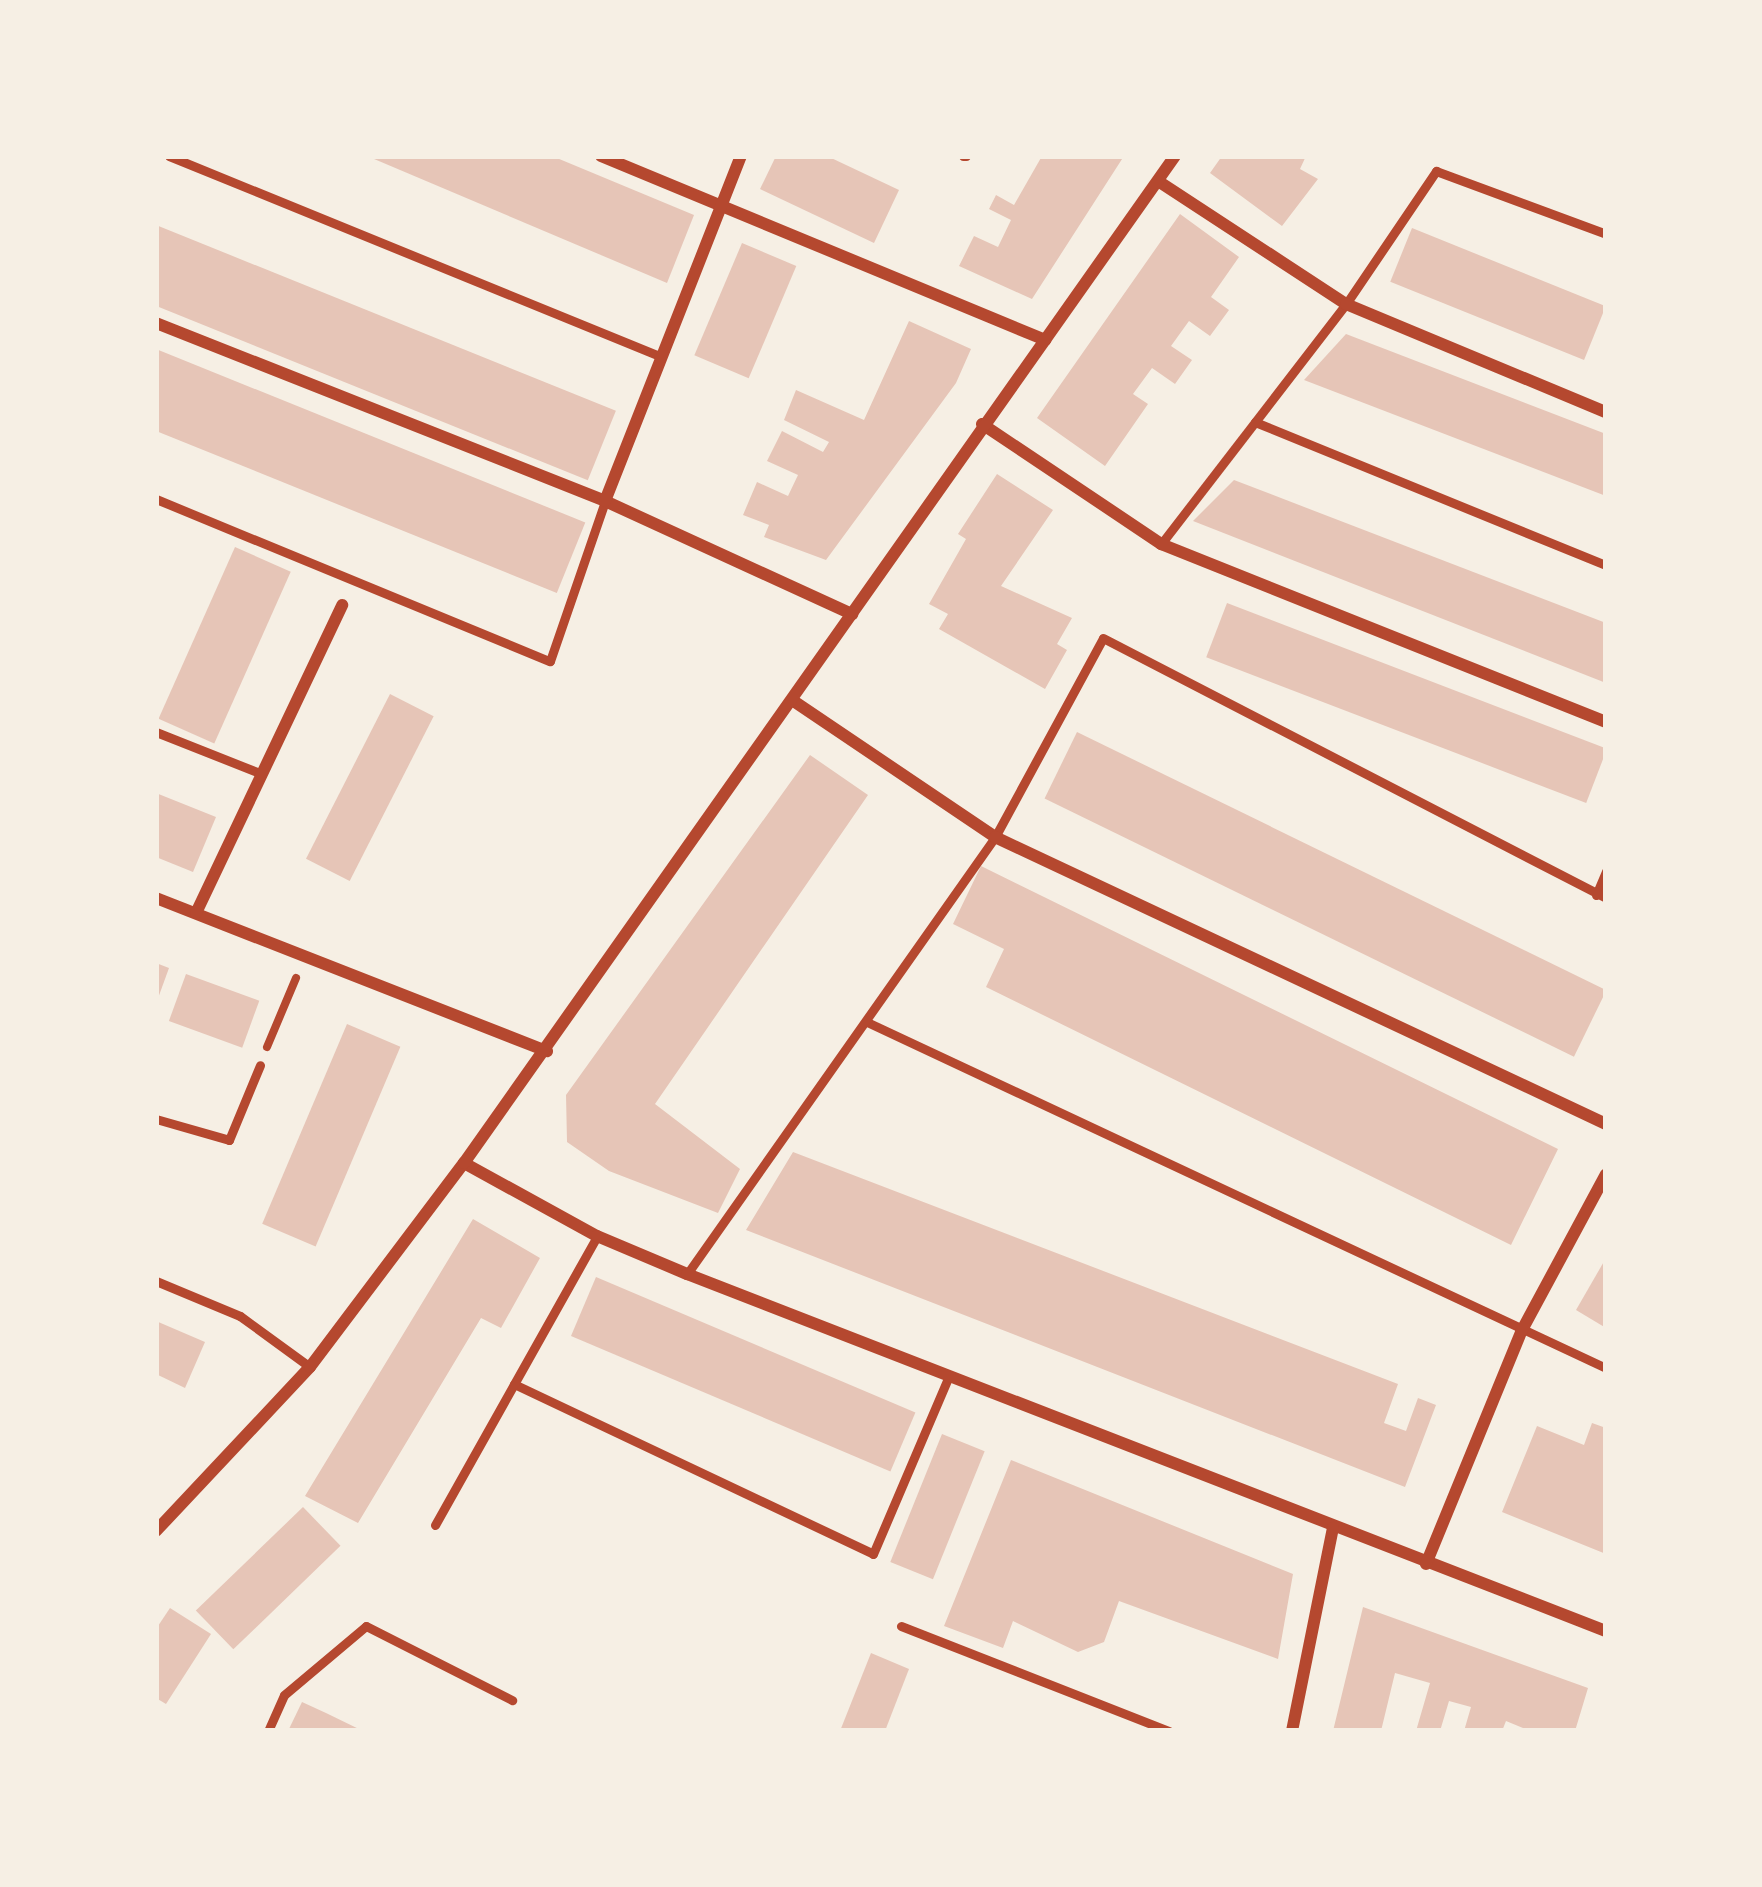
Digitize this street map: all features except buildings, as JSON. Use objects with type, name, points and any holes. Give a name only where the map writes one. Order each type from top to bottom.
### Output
[{"type":"street","points":[[601,156],[1045,340]]},
{"type":"street","points":[[605,501],[741,156]]},
{"type":"street","points":[[156,1532],[310,1367],[548,1051],[795,702],[982,424],[1175,156]]},
{"type":"street","points":[[1158,181],[1346,304],[1606,412]]},
{"type":"street","points":[[156,323],[605,501],[852,614]]},
{"type":"street","points":[[982,424],[1161,544],[1606,722]]},
{"type":"street","points":[[196,914],[342,605]]},
{"type":"street","points":[[795,702],[995,837],[1606,1124]]},
{"type":"street","points":[[156,898],[548,1051]]},
{"type":"street","points":[[464,1163],[597,1236],[687,1274],[1606,1631]]},
{"type":"street","points":[[1426,1564],[1520,1332],[1606,1174]]},
{"type":"street","points":[[1292,1731],[1333,1528]]},
{"type":"lane","points":[[169,156],[662,357]]},
{"type":"lane","points":[[1430,156],[1436,171],[1606,234]]},
{"type":"lane","points":[[1161,544],[1346,304],[1436,171]]},
{"type":"lane","points":[[1255,422],[1606,566]]},
{"type":"lane","points":[[156,499],[550,661],[605,501]]},
{"type":"lane","points":[[687,1274],[995,837],[1103,638],[1601,897],[1606,872]]},
{"type":"lane","points":[[156,732],[262,774]]},
{"type":"lane","points":[[867,1022],[1520,1332],[1606,1368]]},
{"type":"lane","points":[[156,1119],[229,1140],[260,1066]]},
{"type":"lane","points":[[435,1525],[597,1236]]},
{"type":"lane","points":[[156,1281],[240,1316],[310,1367]]},
{"type":"lane","points":[[514,1384],[873,1554],[948,1378]]},
{"type":"lane","points":[[268,1731],[284,1694],[366,1626],[512,1700]]},
{"type":"lane","points":[[901,1626],[1140,1726],[1169,1731]]},
{"type":"path","points":[[260,1066],[304,956]]}]
